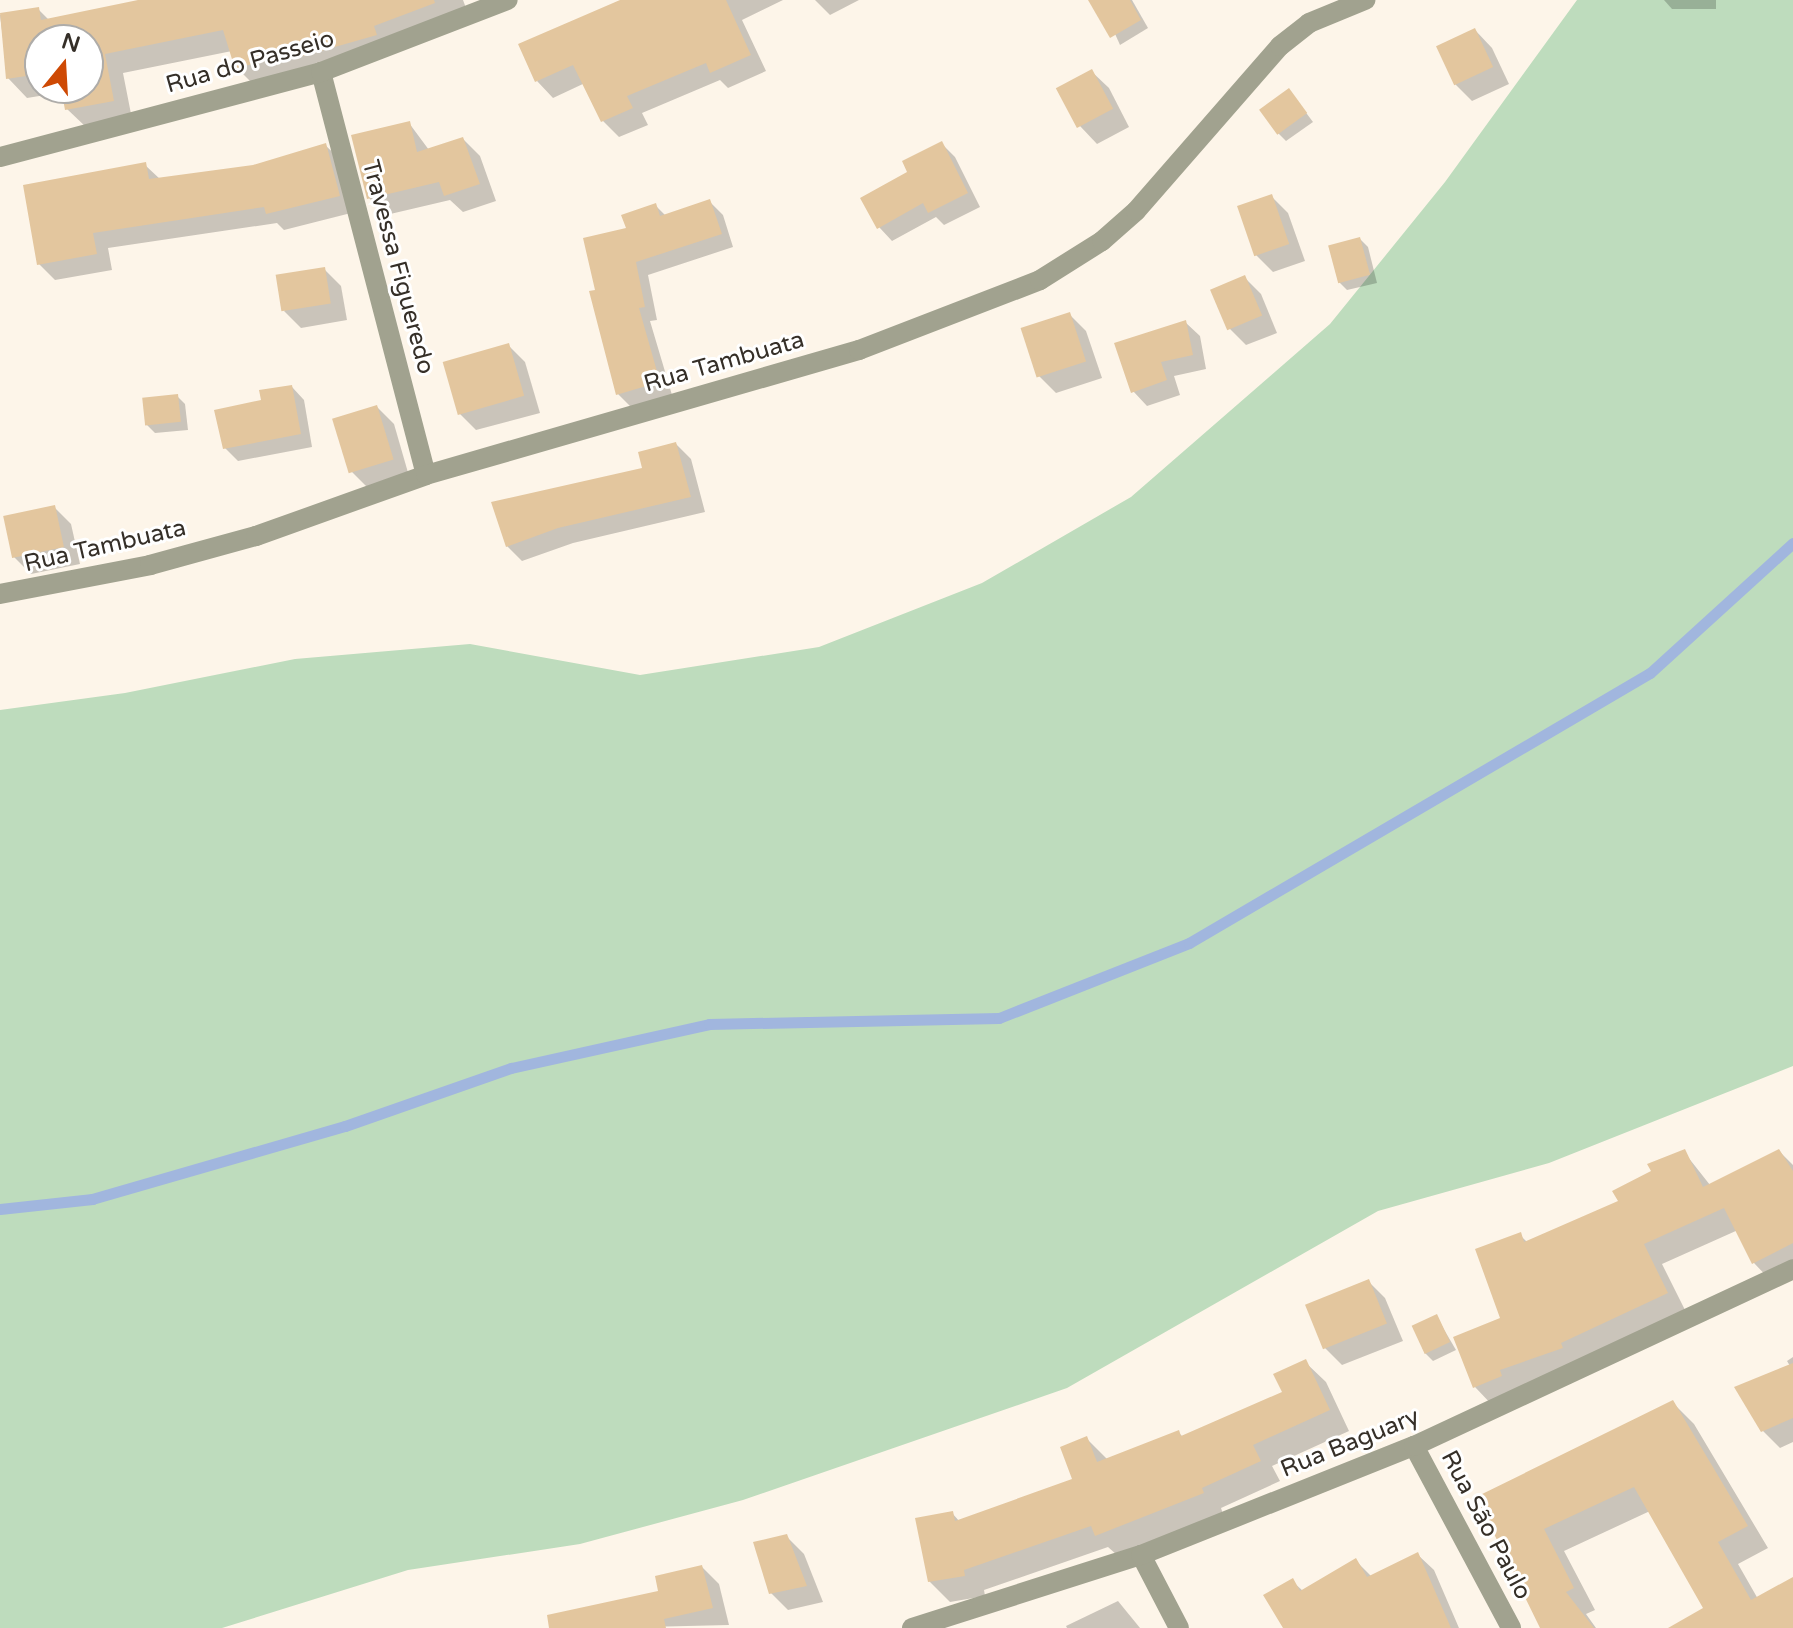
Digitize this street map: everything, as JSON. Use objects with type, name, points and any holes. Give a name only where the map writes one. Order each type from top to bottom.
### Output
[{"type":"street","name":"Rua do Passeio","points":[[0,157],[321,72],[508,0]]},
{"type":"street","name":"Rua Tambuata","points":[[0,594],[150,565],[256,536],[426,475],[859,350],[1040,280],[1102,241],[1136,211],[1280,46],[1309,23],[1365,0]]},
{"type":"street","name":"Travessa Figueredo","points":[[321,72],[426,475]]},
{"type":"street","name":"Rua Baguary","points":[[912,1628],[1141,1555],[1414,1446],[1793,1269]]},
{"type":"street","name":"Rua São Paulo","points":[[1414,1446],[1511,1628]]},
{"type":"street","points":[[1141,1555],[1179,1628]]},
{"type":"green space","points":[[1577,0],[1793,0],[1793,1066],[1549,1163],[1378,1211],[1067,1388],[743,1500],[580,1544],[408,1570],[222,1628],[0,1628],[0,710],[125,693],[295,659],[470,644],[640,675],[819,647],[982,583],[1131,497],[1330,324],[1445,182]]},
{"type":"building","points":[[138,0],[434,0],[435,3],[374,26],[377,35],[303,56],[301,49],[235,69],[223,30],[105,54],[114,101],[104,103],[104,24],[24,24],[24,76],[6,79],[0,13],[39,7],[41,20]]},
{"type":"building","points":[[620,0],[726,0],[751,55],[710,73],[706,63],[627,96],[633,108],[601,122],[573,65],[535,82],[518,44]]},
{"type":"building","points":[[1088,0],[1130,0],[1141,20],[1110,38]]},
{"type":"building","points":[[1475,28],[1493,67],[1454,85],[1436,46]]},
{"type":"building","points":[[1092,69],[1113,109],[1077,128],[1056,88]]},
{"type":"building","points":[[1289,88],[1307,113],[1277,135],[1259,110]]},
{"type":"building","points":[[64,104],[98,104],[65,110]]},
{"type":"building","points":[[410,121],[417,152],[463,137],[480,184],[444,196],[439,182],[367,199],[351,135]]},
{"type":"building","points":[[942,141],[968,193],[928,213],[923,203],[877,229],[860,198],[907,172],[902,161]]},
{"type":"building","points":[[326,143],[340,196],[266,214],[264,207],[93,233],[97,254],[37,265],[23,185],[146,162],[149,179],[253,165]]},
{"type":"building","points":[[1272,194],[1289,244],[1254,256],[1237,206]]},
{"type":"building","points":[[710,199],[722,234],[636,262],[645,307],[639,308],[660,382],[616,395],[589,291],[595,290],[583,238],[626,228],[621,215],[656,203],[660,216]]},
{"type":"building","points":[[1360,237],[1370,275],[1338,283],[1328,246]]},
{"type":"building","points":[[325,267],[331,304],[281,311],[276,275]]},
{"type":"building","points":[[1245,275],[1262,316],[1227,330],[1210,290]]},
{"type":"building","points":[[1070,312],[1086,361],[1037,378],[1021,328]]},
{"type":"building","points":[[1186,320],[1193,355],[1161,362],[1167,380],[1131,393],[1114,343]]},
{"type":"building","points":[[509,343],[524,396],[458,415],[443,362]]},
{"type":"building","points":[[292,385],[301,434],[223,449],[214,410],[261,400],[259,390]]},
{"type":"building","points":[[178,394],[181,422],[145,426],[142,398]]},
{"type":"building","points":[[377,405],[394,460],[349,473],[332,419]]},
{"type":"building","points":[[676,442],[691,497],[558,528],[506,547],[491,502],[642,468],[638,452]]},
{"type":"building","points":[[55,505],[64,547],[12,558],[3,516]]},
{"type":"building","points":[[1685,1149],[1703,1187],[1779,1149],[1793,1171],[1793,1243],[1752,1264],[1724,1208],[1644,1244],[1668,1293],[1561,1343],[1563,1348],[1500,1370],[1502,1376],[1473,1388],[1453,1337],[1500,1318],[1475,1249],[1521,1232],[1524,1242],[1618,1201],[1612,1191],[1651,1171],[1647,1164]]},
{"type":"building","points":[[1369,1279],[1387,1324],[1323,1349],[1305,1305]]},
{"type":"building","points":[[1437,1314],[1450,1342],[1425,1354],[1412,1326]]},
{"type":"building","points":[[1306,1359],[1330,1410],[1253,1445],[1261,1461],[1202,1488],[1204,1493],[1095,1536],[1091,1526],[964,1570],[965,1576],[928,1582],[915,1518],[953,1511],[955,1521],[1072,1479],[1060,1447],[1087,1436],[1097,1462],[1179,1430],[1181,1436],[1282,1392],[1273,1374]]},
{"type":"building","points":[[1793,1363],[1793,1418],[1761,1432],[1734,1387]]},
{"type":"building","points":[[1673,1400],[1748,1526],[1718,1542],[1751,1600],[1793,1577],[1793,1628],[1668,1628],[1703,1608],[1634,1487],[1544,1529],[1574,1588],[1566,1592],[1594,1628],[1540,1628],[1476,1497]]},
{"type":"building","points":[[787,1534],[807,1586],[769,1594],[753,1542]]},
{"type":"building","points":[[1418,1552],[1451,1628],[1283,1628],[1263,1595],[1293,1578],[1300,1591],[1356,1558],[1367,1577]]},
{"type":"building","points":[[702,1565],[713,1608],[664,1619],[666,1628],[549,1628],[547,1615],[658,1591],[655,1576]]},
{"type":"waterway","points":[[0,1209],[92,1199],[345,1126],[511,1068],[709,1024],[999,1018],[1189,943],[1650,673],[1793,543]]}]
